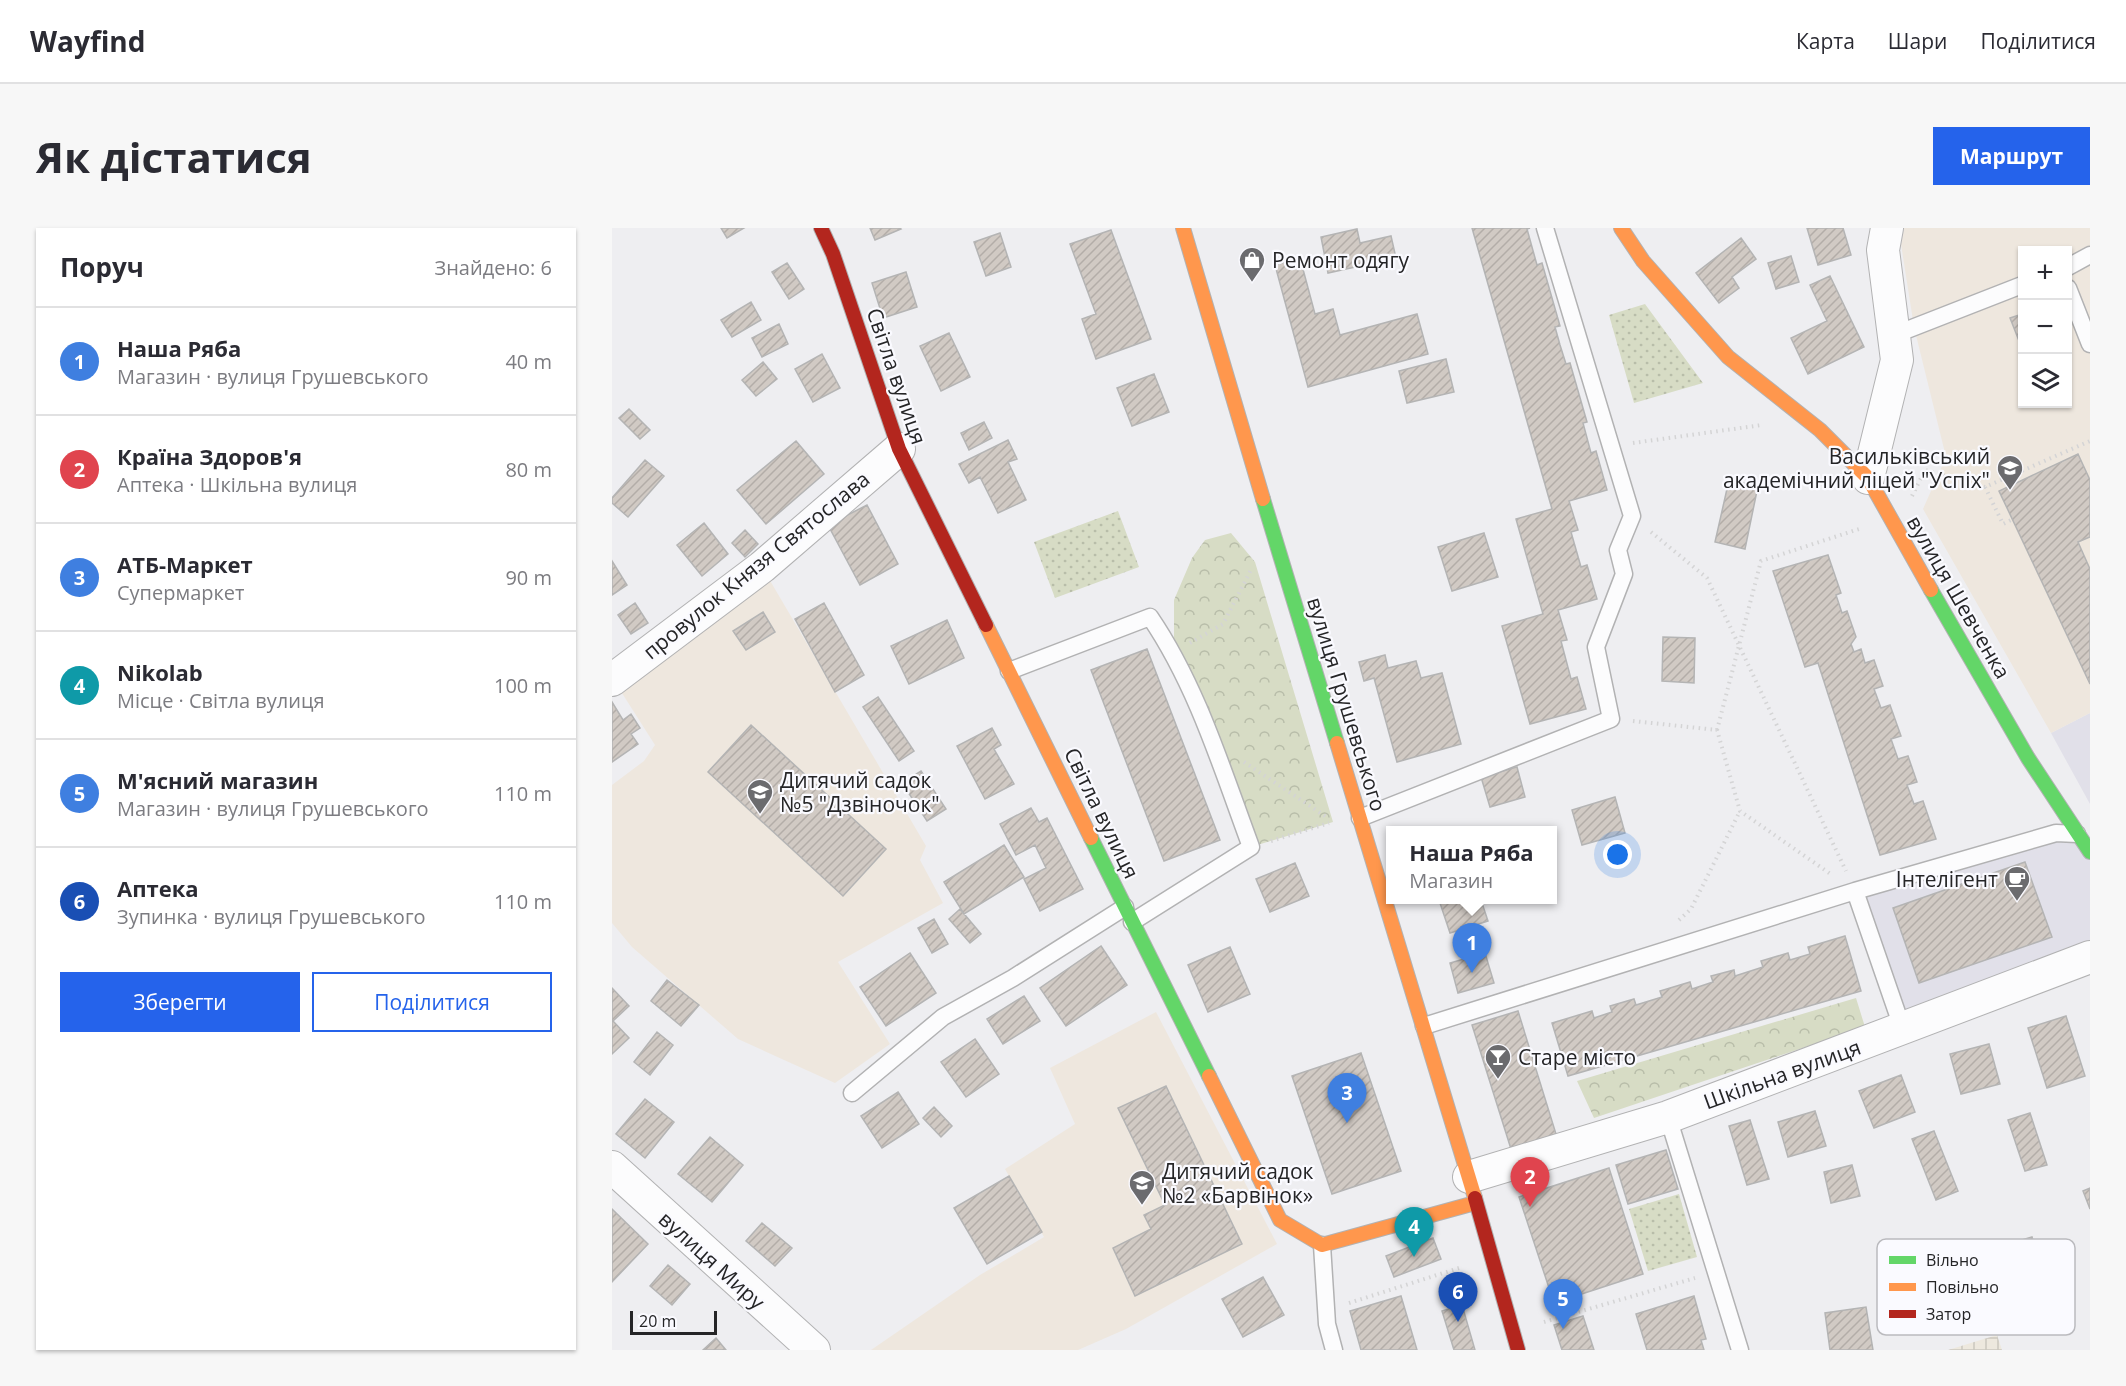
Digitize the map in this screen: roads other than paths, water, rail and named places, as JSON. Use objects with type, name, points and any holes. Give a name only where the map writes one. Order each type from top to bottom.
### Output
[{"type":"street","name":"Світла вулиця","points":[[821,228],[833,254],[899,449],[1132,922],[1280,1220],[1322,1245]]},
{"type":"street","name":"вулиця Грушевського","points":[[1183,228],[1386,902]]},
{"type":"street","name":"вулиця Шевченка","points":[[1622,228],[1643,261],[1728,357],[1820,430],[1868,478],[2022,748],[2090,852]]},
{"type":"street","points":[[1868,478],[1897,360],[1882,250],[1887,228]]},
{"type":"street","name":"вулиця Грушевського","points":[[1199,277],[1203,251]]},
{"type":"street","name":"провулок Князя Святослава","points":[[612,680],[762,567],[899,449]]},
{"type":"street","name":"вулиця Грушевського","points":[[1386,904],[1518,1350]]},
{"type":"street","name":"Шкільна вулиця","points":[[1472,1190],[1903,1030],[2090,957]]},
{"type":"street","name":"вулиця Миру","points":[[612,1167],[814,1350]]},
{"type":"street","points":[[1322,1245],[1472,1190]]},
{"type":"lane","points":[[1360,818],[1611,719],[1596,647],[1624,574],[1618,550],[1632,516],[1545,228]]},
{"type":"lane","points":[[2072,264],[2090,255]]},
{"type":"lane","points":[[1894,335],[2018,287]]},
{"type":"lane","points":[[2072,300],[2090,344]]},
{"type":"lane","points":[[1009,670],[1149,617],[1174,652],[1211,740],[1251,847],[1132,922]]},
{"type":"lane","points":[[1424,1026],[1855,891],[2056,833],[2077,834]]},
{"type":"lane","points":[[1855,891],[1903,1030]]},
{"type":"lane","points":[[852,1093],[943,1017],[1013,978],[1125,907]]},
{"type":"lane","points":[[1668,1117],[1740,1350]]},
{"type":"lane","points":[[1322,1245],[1327,1324],[1334,1350]]},
{"type":"place","name":"Ремонт одягу","points":[[1252,283]]},
{"type":"place","name":"Васильківський академічний ліцей \"Успіх\"","points":[[2010,491]]},
{"type":"place","name":"Дитячий садок №5 \"Дзвіночок\"","points":[[760,815]]},
{"type":"place","name":"Інтелігент","points":[[2017,902]]},
{"type":"place","name":"Наша Ряба","points":[[1472,973]]},
{"type":"place","name":"Старе місто","points":[[1498,1080]]},
{"type":"place","name":"АТБ-Маркет","points":[[1347,1123]]},
{"type":"place","name":"Дитячий садок №2 «Барвінок»","points":[[1142,1206]]},
{"type":"place","name":"Країна Здоров'я","points":[[1530,1207]]},
{"type":"place","name":"Nikolab","points":[[1414,1257]]},
{"type":"place","name":"Аптека","points":[[1458,1322]]},
{"type":"place","name":"М'ясний магазин","points":[[1563,1329]]}]
